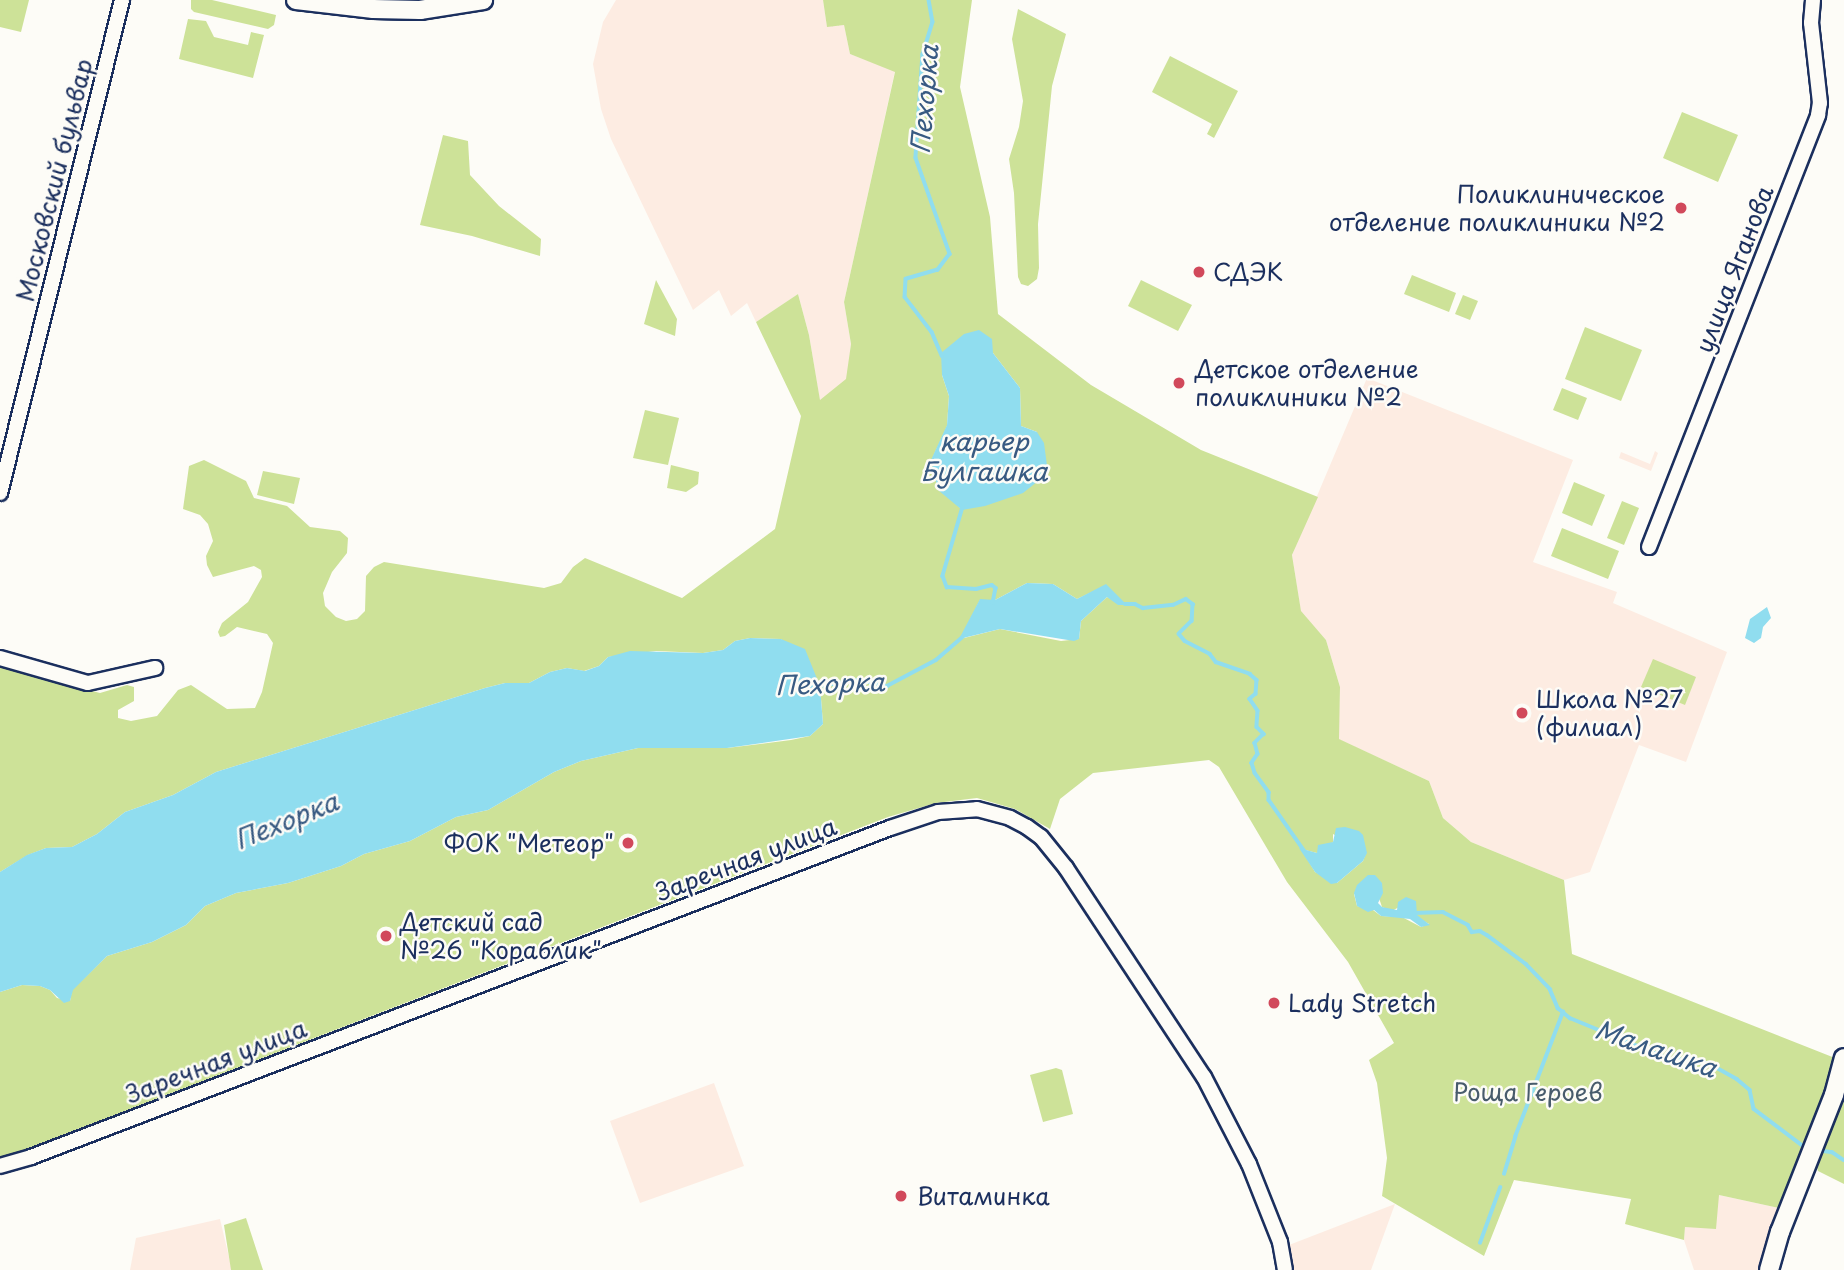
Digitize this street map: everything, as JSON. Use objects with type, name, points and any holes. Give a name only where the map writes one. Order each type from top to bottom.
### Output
[{"type":"main road","points":[[296,0],[373,9],[420,10],[483,0]]},
{"type":"main road","points":[[1769,1270],[1804,1168],[1821,1130],[1844,1058]]},
{"type":"street","name":"Московский бульвар","points":[[0,493],[122,0]]},
{"type":"street","name":"улица Яганова","points":[[1649,547],[1818,114],[1820,103],[1811,23],[1813,0]]},
{"type":"street","points":[[0,658],[88,683],[155,668]]},
{"type":"street","name":"Заречная улица","points":[[0,1166],[31,1157],[890,828],[937,812],[976,809],[1010,818],[1027,827],[1041,837],[1073,878],[1204,1077],[1249,1164],[1280,1242],[1286,1270]]},
{"type":"shaded area","points":[[616,0],[823,0],[827,26],[844,25],[850,54],[895,71],[844,302],[851,344],[847,379],[820,401],[809,335],[798,294],[756,322],[747,303],[731,316],[719,290],[693,310],[611,139],[601,109],[593,64],[603,22]]},
{"type":"shaded area","name":"Школа №27 (филиал)","points":[[1367,378],[1573,460],[1533,562],[1617,592],[1613,603],[1727,652],[1686,762],[1639,745],[1590,872],[1564,880],[1471,842],[1443,818],[1429,781],[1338,739],[1340,687],[1326,640],[1301,612],[1292,555]]},
{"type":"shaded area","points":[[1655,451],[1658,453],[1651,471],[1619,458],[1621,452],[1650,464]]},
{"type":"shaded area","points":[[714,1083],[744,1166],[640,1203],[610,1121]]},
{"type":"shaded area","points":[[1719,1195],[1783,1209],[1764,1270],[1694,1270],[1684,1240],[1685,1226]]},
{"type":"shaded area","points":[[1395,1204],[1371,1270],[1293,1270],[1289,1245]]},
{"type":"shaded area","points":[[220,1219],[232,1270],[130,1270],[136,1238]]},
{"type":"green space","points":[[0,0],[29,0],[21,32],[0,27]]},
{"type":"green space","points":[[191,0],[212,0],[276,15],[274,25],[268,29],[194,12],[191,9]]},
{"type":"green space","name":"Роща Героев","points":[[823,0],[972,0],[960,87],[990,217],[998,314],[1091,385],[1201,450],[1318,497],[1292,555],[1301,611],[1326,640],[1340,687],[1339,739],[1429,781],[1443,818],[1471,842],[1564,880],[1572,954],[1840,1060],[1783,1209],[1719,1195],[1716,1229],[1685,1227],[1684,1240],[1625,1224],[1631,1199],[1514,1180],[1484,1256],[1382,1196],[1387,1158],[1377,1083],[1369,1060],[1394,1043],[1348,962],[1287,882],[1219,767],[1209,760],[1093,773],[1060,799],[1050,829],[1015,809],[977,798],[936,803],[888,817],[0,1159],[0,992],[22,985],[40,986],[50,990],[57,998],[70,1001],[72,990],[107,956],[152,942],[186,925],[205,906],[236,893],[288,883],[341,866],[364,854],[410,841],[456,817],[488,810],[554,772],[581,761],[638,748],[727,748],[791,740],[810,736],[823,724],[820,686],[781,639],[750,638],[735,641],[723,650],[703,653],[656,651],[608,657],[599,666],[584,671],[567,668],[550,672],[529,683],[505,683],[485,688],[216,772],[173,795],[125,812],[97,834],[72,847],[46,848],[28,855],[0,872],[0,667],[100,693],[127,685],[134,687],[134,701],[118,710],[118,718],[131,721],[157,716],[178,690],[191,685],[227,709],[255,708],[262,692],[273,643],[267,634],[237,627],[225,636],[220,637],[218,632],[222,623],[248,602],[262,577],[261,570],[254,566],[213,577],[206,556],[213,541],[208,524],[200,515],[183,509],[189,466],[204,460],[246,481],[254,498],[287,506],[310,527],[340,531],[348,538],[347,553],[332,572],[323,593],[325,606],[336,617],[346,621],[357,619],[365,611],[366,576],[374,567],[384,562],[544,588],[561,583],[573,567],[585,558],[682,598],[775,529],[801,416],[756,322],[798,294],[809,335],[820,400],[846,379],[851,344],[844,302],[895,72],[850,54],[844,25],[827,27]],"holes":[[[993,353],[1020,388],[1021,426],[1037,432],[962,510],[955,503],[931,461],[947,426],[949,396],[942,375]],[[1027,583],[1053,584],[1077,599],[1096,590],[1126,605],[1107,597],[1081,621],[1079,639],[1061,641],[1000,629],[960,639],[980,600],[995,600]],[[1333,834],[1366,853],[1363,861],[1337,883],[1315,872],[1301,849],[1317,853],[1333,842]],[[1354,894],[1379,898],[1382,907],[1392,911],[1399,907],[1429,924],[1421,927],[1402,917],[1381,916],[1373,910],[1357,906]]]},
{"type":"green space","points":[[1018,9],[1066,34],[1052,86],[1038,224],[1039,268],[1037,279],[1028,286],[1021,284],[1018,277],[1014,193],[1009,159],[1019,127],[1023,101],[1012,39]]},
{"type":"green space","points":[[188,19],[206,21],[214,37],[248,45],[251,32],[264,35],[253,78],[179,59]]},
{"type":"green space","points":[[1170,56],[1238,91],[1214,138],[1207,134],[1212,124],[1152,92]]},
{"type":"green space","points":[[1682,112],[1738,135],[1718,182],[1663,158]]},
{"type":"green space","points":[[443,135],[468,141],[470,175],[499,206],[541,239],[540,256],[472,236],[420,225]]},
{"type":"green space","points":[[1412,275],[1456,293],[1449,312],[1404,294]]},
{"type":"green space","points":[[656,280],[677,319],[675,336],[644,324]]},
{"type":"green space","points":[[1141,280],[1192,305],[1178,331],[1128,306]]},
{"type":"green space","points":[[1463,295],[1478,301],[1470,320],[1455,314]]},
{"type":"green space","points":[[1585,327],[1642,350],[1621,401],[1565,379]]},
{"type":"green space","points":[[1562,388],[1587,398],[1578,420],[1553,410]]},
{"type":"green space","points":[[645,410],[679,418],[668,465],[633,458]]},
{"type":"green space","points":[[671,465],[699,472],[698,484],[686,492],[667,488]]},
{"type":"green space","points":[[263,471],[300,478],[294,504],[257,495]]},
{"type":"green space","points":[[1574,482],[1605,495],[1592,526],[1562,513]]},
{"type":"green space","points":[[1622,501],[1639,508],[1624,545],[1607,538]]},
{"type":"green space","points":[[1562,528],[1619,551],[1608,579],[1551,556]]},
{"type":"green space","points":[[1653,659],[1696,677],[1685,705],[1641,687]]},
{"type":"green space","points":[[1056,1068],[1062,1070],[1073,1114],[1043,1122],[1030,1075]]},
{"type":"green space","points":[[1844,1100],[1844,1184],[1818,1171],[1816,1164]]},
{"type":"green space","points":[[246,1218],[263,1270],[231,1270],[224,1225]]},
{"type":"water","name":"карьер Булгашка","points":[[979,330],[992,339],[993,353],[1020,388],[1021,426],[1037,432],[1044,443],[1048,473],[1023,493],[985,506],[962,510],[938,490],[931,460],[947,425],[949,396],[942,375],[941,353],[964,334]]},
{"type":"water","points":[[1027,583],[1053,584],[1077,599],[1106,584],[1127,605],[1118,605],[1107,597],[1081,621],[1079,639],[1074,641],[1000,629],[959,639],[980,599],[995,600]]},
{"type":"water","points":[[1767,607],[1771,618],[1763,627],[1761,638],[1754,643],[1745,638],[1750,619]]},
{"type":"water","points":[[750,638],[781,639],[805,649],[820,686],[823,724],[810,736],[727,748],[638,748],[581,761],[554,772],[488,810],[456,817],[410,841],[364,854],[341,866],[288,883],[236,893],[205,906],[186,925],[152,942],[107,956],[73,990],[70,1001],[64,1003],[50,990],[40,986],[22,985],[0,992],[0,872],[27,855],[46,848],[72,847],[97,834],[125,812],[173,795],[216,772],[485,688],[505,683],[529,683],[550,672],[567,668],[585,671],[599,666],[608,657],[630,651],[703,653],[723,650],[735,641]]},
{"type":"water","points":[[1345,827],[1363,835],[1367,853],[1363,861],[1337,883],[1331,884],[1315,872],[1299,848],[1317,853],[1318,845],[1333,842],[1336,828]]},
{"type":"water","points":[[1368,875],[1375,875],[1382,883],[1383,893],[1378,903],[1382,907],[1397,910],[1398,902],[1406,897],[1416,901],[1417,915],[1430,925],[1421,927],[1410,919],[1381,916],[1374,910],[1368,912],[1357,906],[1354,893],[1357,885]]},
{"type":"waterway","name":"Пехорка","points":[[929,0],[933,22],[923,54],[916,158],[950,254],[938,270],[906,279],[905,297],[932,332],[942,356]]},
{"type":"waterway","name":"Пехорка","points":[[963,507],[943,576],[947,587],[976,589],[992,585],[996,588],[993,603]]},
{"type":"waterway","name":"Малашка","points":[[1125,604],[1135,604],[1143,608],[1173,605],[1186,599],[1193,604],[1192,621],[1179,634],[1185,641],[1210,654],[1216,662],[1250,674],[1257,680],[1256,694],[1250,699],[1258,711],[1257,727],[1264,734],[1255,743],[1258,754],[1252,763],[1255,773],[1269,792],[1269,800],[1306,853]]},
{"type":"waterway","name":"Пехорка","points":[[820,686],[859,680],[887,686],[936,660],[962,637]]},
{"type":"waterway","name":"Малашка","points":[[1414,913],[1443,912],[1468,925],[1472,932],[1480,931],[1487,935],[1526,964],[1550,989],[1558,1008],[1570,1018],[1672,1060],[1686,1059],[1710,1064],[1737,1079],[1750,1090],[1754,1109],[1806,1148]]},
{"type":"waterway","points":[[1504,1174],[1515,1137],[1563,1012]]},
{"type":"waterway","name":"Малашка","points":[[1817,1150],[1832,1152],[1844,1160]]},
{"type":"waterway","points":[[1480,1243],[1500,1188]]},
{"type":"place","name":"Поликлиническое отделение поликлиники №2","points":[[1681,208]]},
{"type":"place","name":"СДЭК","points":[[1199,272]]},
{"type":"place","name":"Детское отделение поликлиники №2","points":[[1179,383]]},
{"type":"place","name":"Школа №27 (филиал)","points":[[1522,713]]},
{"type":"place","name":"ФОК \"Метеор\"","points":[[628,843]]},
{"type":"place","name":"Детский сад №26 \"Кораблик\"","points":[[386,936]]},
{"type":"place","name":"Lady Stretch","points":[[1274,1003]]},
{"type":"place","name":"Витаминка","points":[[901,1196]]}]
